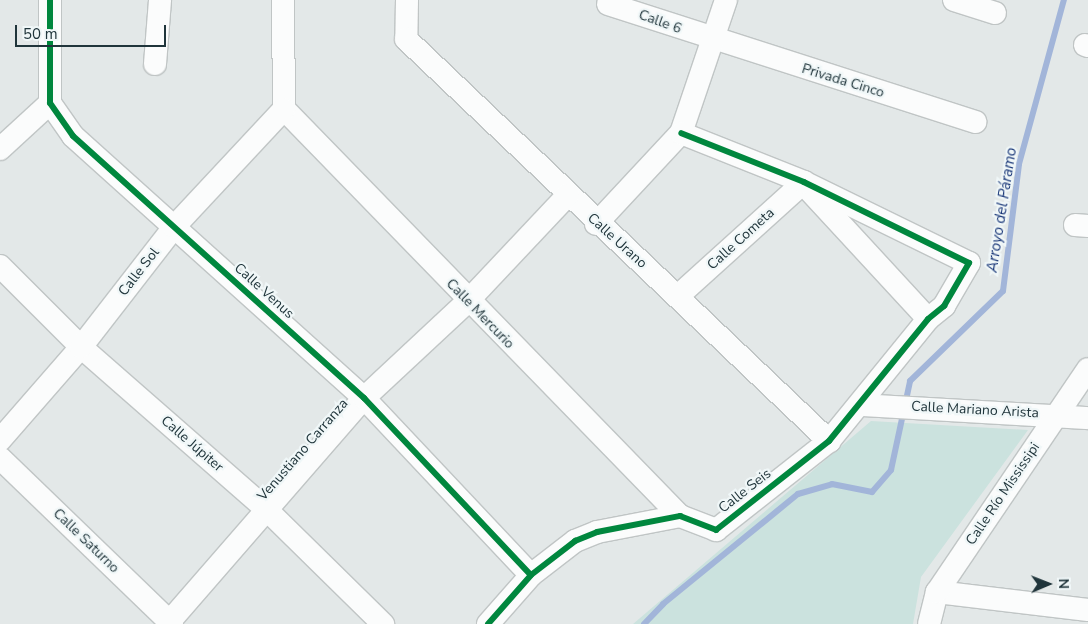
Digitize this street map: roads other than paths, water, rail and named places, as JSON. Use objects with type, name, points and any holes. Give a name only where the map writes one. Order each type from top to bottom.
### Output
[{"type":"street","points":[[0,149],[50,103],[50,0]]},
{"type":"street","points":[[156,64],[160,0]]},
{"type":"street","points":[[283,0],[284,109]]},
{"type":"street","name":"Calle Urano","points":[[407,0],[406,39],[596,224],[678,296],[829,441]]},
{"type":"street","points":[[596,224],[681,133],[726,0]]},
{"type":"street","points":[[954,0],[995,13]]},
{"type":"street","name":"Calle 6","points":[[608,4],[712,40]]},
{"type":"street","name":"Privada Cinco","points":[[712,40],[975,122]]},
{"type":"street","name":"Calle Venus","points":[[50,103],[73,136],[364,398],[531,575]]},
{"type":"street","name":"Calle Sol","points":[[0,440],[81,347],[174,227],[284,109]]},
{"type":"street","name":"Calle Mercurio","points":[[284,109],[467,302],[680,516]]},
{"type":"street","points":[[681,133],[804,183],[928,319]]},
{"type":"street","name":"Calle Cometa","points":[[678,296],[804,183]]},
{"type":"street","name":"Calle Seis","points":[[680,516],[716,530],[829,441],[869,406],[928,319],[955,292],[970,263],[804,183]]},
{"type":"street","name":"Venustiano Carranza","points":[[171,622],[364,398],[467,302],[568,196]]},
{"type":"street","name":"Calle Júpiter","points":[[0,266],[81,347],[267,510],[383,624]]},
{"type":"street","name":"Calle Río Mississipi","points":[[929,624],[937,592],[1088,369]]},
{"type":"street","name":"Calle Mariano Arista","points":[[869,406],[1057,414],[1088,418]]},
{"type":"street","name":"Calle Saturno","points":[[0,458],[171,622]]},
{"type":"street","points":[[488,624],[531,575],[582,538],[680,516]]},
{"type":"street","points":[[937,592],[1088,610]]},
{"type":"waterway","name":"Arroyo del Páramo","points":[[644,624],[663,604],[798,494],[832,484],[872,492],[891,470],[910,381],[1003,291],[1019,164],[1064,0]]}]
